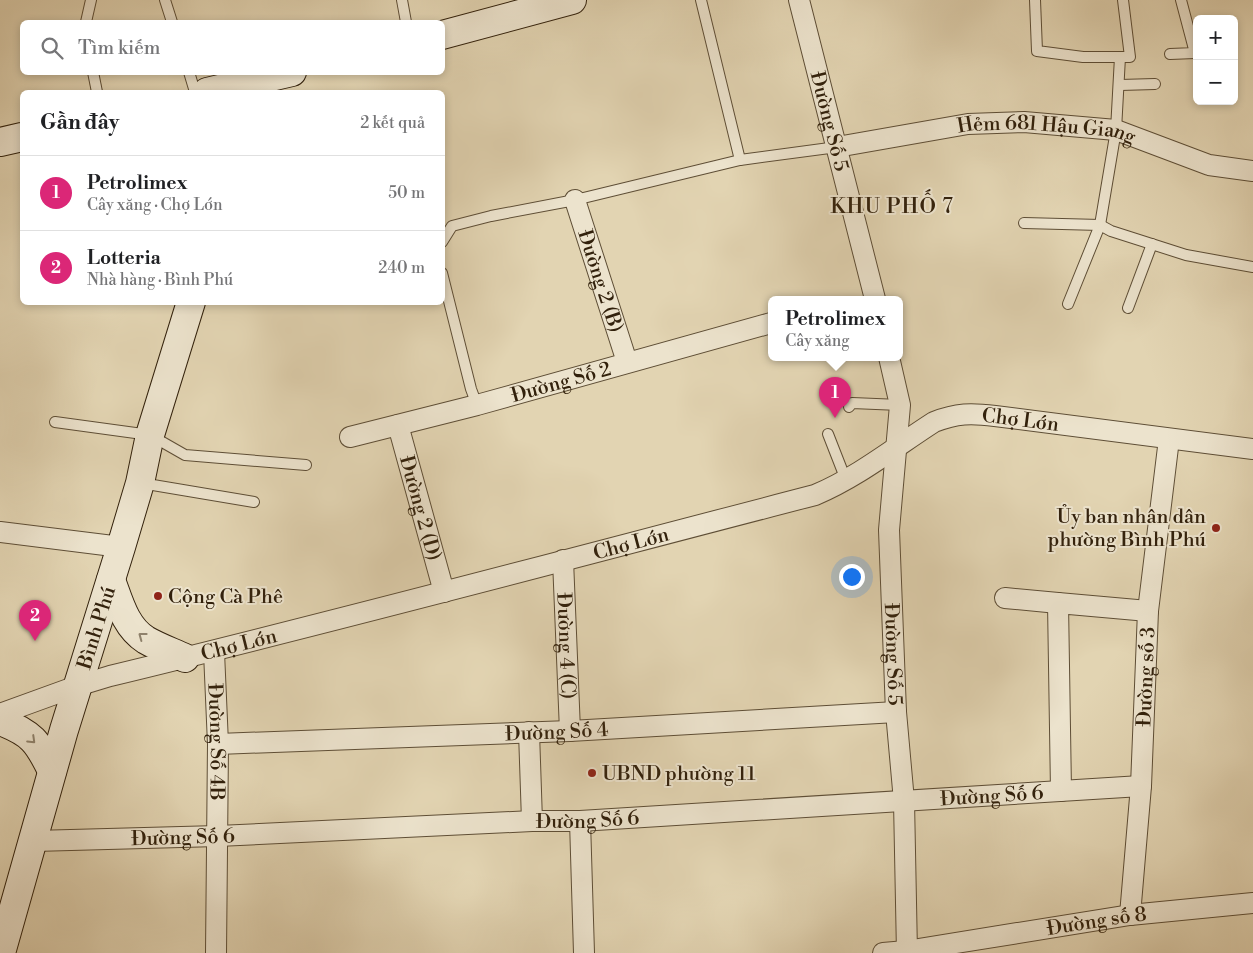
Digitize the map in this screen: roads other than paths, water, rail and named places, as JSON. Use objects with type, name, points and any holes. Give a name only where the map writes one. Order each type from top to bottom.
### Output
[{"type":"street","points":[[445,34],[572,0]]},
{"type":"street","name":"Đường Số 5","points":[[799,0],[837,147],[869,296]]},
{"type":"street","points":[[224,90],[249,87],[283,75]]},
{"type":"street","name":"Hẻm 681 Hậu Giang","points":[[837,147],[968,124],[1024,122],[1116,130],[1209,165],[1253,171]]},
{"type":"street","points":[[0,142],[20,137]]},
{"type":"street","name":"Đường 2 (B)","points":[[575,200],[627,362]]},
{"type":"street","name":"Bình Phú","points":[[1,953],[77,686],[140,483],[150,435],[190,305]]},
{"type":"street","name":"Đường Số 2","points":[[350,437],[477,405],[768,324]]},
{"type":"street","name":"Đường Số 5","points":[[890,361],[900,405],[889,530],[896,712],[904,801],[906,952]]},
{"type":"street","name":"Chợ Lớn","points":[[0,714],[77,686],[815,495],[846,480],[934,422],[948,416],[961,414],[995,416],[1253,449]]},
{"type":"street","name":"Đường 2 (D)","points":[[398,425],[444,592]]},
{"type":"street","name":"Đường số 3","points":[[1130,915],[1141,786],[1148,611],[1169,439]]},
{"type":"street","points":[[2,533],[121,547]]},
{"type":"street","name":"Đường 4 (C)","points":[[563,560],[570,731]]},
{"type":"street","points":[[111,580],[122,610],[135,630],[145,639],[185,658]]},
{"type":"street","points":[[1005,598],[1148,611]]},
{"type":"street","points":[[1058,603],[1061,792]]},
{"type":"street","name":"Đường Số 4B","points":[[214,652],[218,744],[216,953]]},
{"type":"street","name":"Đường Số 4","points":[[218,744],[570,731],[896,712]]},
{"type":"street","points":[[0,721],[24,732],[33,739],[40,748],[52,772]]},
{"type":"street","points":[[529,732],[532,821]]},
{"type":"street","name":"Đường Số 6","points":[[34,841],[218,836],[532,821],[580,821],[1141,786]]},
{"type":"street","points":[[580,821],[584,953]]},
{"type":"street","name":"Đường số 8","points":[[883,953],[906,952],[1130,915],[1253,903]]},
{"type":"lane","points":[[86,20],[90,0]]},
{"type":"lane","points":[[166,0],[171,20]]},
{"type":"lane","points":[[402,0],[406,20]]},
{"type":"lane","points":[[702,0],[740,160]]},
{"type":"lane","points":[[1035,0],[1037,51],[1083,57],[1130,57],[1123,0]]},
{"type":"lane","points":[[1170,54],[1195,53],[1181,0]]},
{"type":"lane","points":[[1068,304],[1100,225],[1116,130],[1120,85],[1120,57]]},
{"type":"lane","points":[[93,75],[96,90]]},
{"type":"lane","points":[[189,75],[194,90]]},
{"type":"lane","points":[[1120,85],[1155,84]]},
{"type":"lane","points":[[445,237],[452,226],[491,216],[575,200],[740,160],[837,147]]},
{"type":"lane","points":[[1024,223],[1100,225],[1186,255],[1253,267]]},
{"type":"lane","points":[[1128,308],[1152,244]]},
{"type":"lane","points":[[445,285],[471,389],[477,405]]},
{"type":"lane","points":[[848,407],[852,403],[900,405]]},
{"type":"lane","points":[[55,422],[150,435],[185,455],[306,465]]},
{"type":"lane","points":[[828,434],[846,480]]},
{"type":"lane","points":[[140,483],[254,502]]},
{"type":"place","name":"Petrolimex","points":[[835,418]]},
{"type":"place","name":"Ủy ban nhân dân phường Bình Phú","points":[[1216,528]]},
{"type":"place","name":"Cộng Cà Phê","points":[[158,596]]},
{"type":"place","name":"Lotteria","points":[[35,641]]},
{"type":"place","name":"UBND phường 11","points":[[592,773]]},
{"type":"district","name":"KHU PHỐ 7","points":[[892,206]]}]
